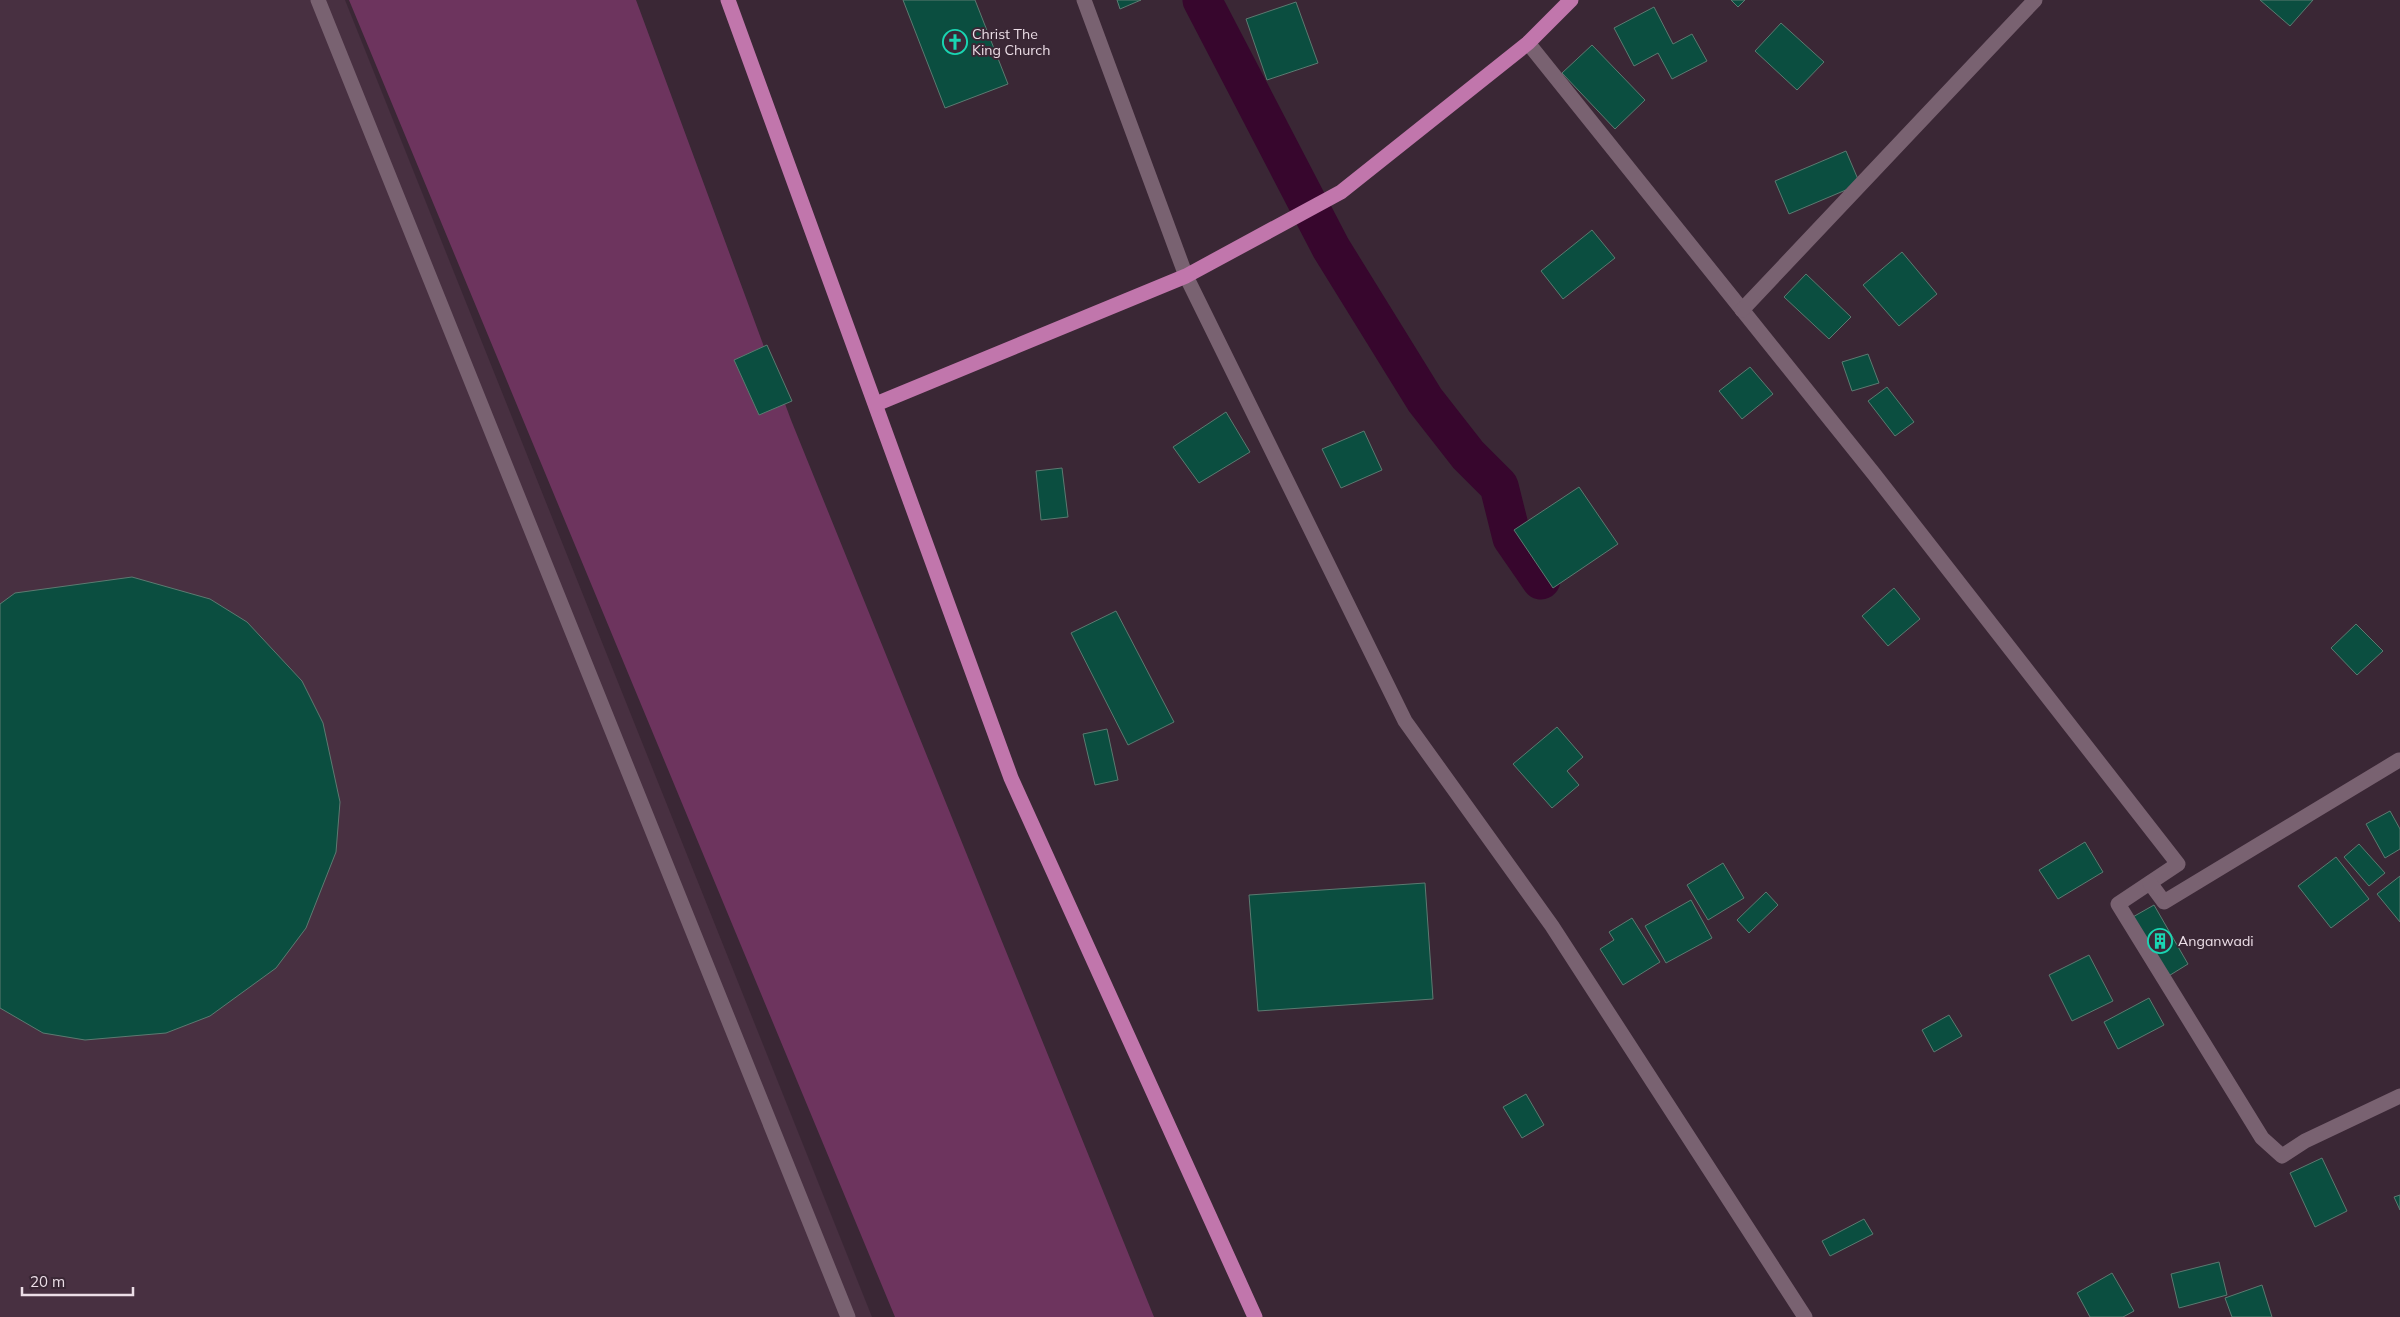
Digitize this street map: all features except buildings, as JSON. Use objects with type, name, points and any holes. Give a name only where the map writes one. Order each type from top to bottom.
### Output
[{"type":"main road","points":[[728,0],[1011,778],[1255,1317]]},
{"type":"main road","points":[[876,404],[1186,276],[1341,192],[1528,43],[1571,0]]},
{"type":"street","points":[[318,0],[848,1317]]},
{"type":"street","points":[[1084,0],[1186,276],[1404,721],[1552,926],[1806,1317]]},
{"type":"street","points":[[1742,310],[2035,0]]},
{"type":"street","points":[[1528,43],[1874,474],[2178,864],[2118,904],[2262,1138],[2282,1156],[2305,1141],[2400,1096]]},
{"type":"street","points":[[2150,882],[2164,902],[2399,760]]},
{"type":"shaded area","points":[[0,0],[345,0],[872,1317],[0,1317]]},
{"type":"shaded area","points":[[349,0],[636,0],[791,420],[1154,1317],[895,1317]]},
{"type":"waterway","points":[[1202,0],[1331,248],[1425,400],[1468,455],[1499,486],[1512,538],[1541,580]]},
{"type":"place","name":"Christ The King Church","points":[[955,42]]},
{"type":"place","name":"Anganwadi","points":[[2160,941]]}]
